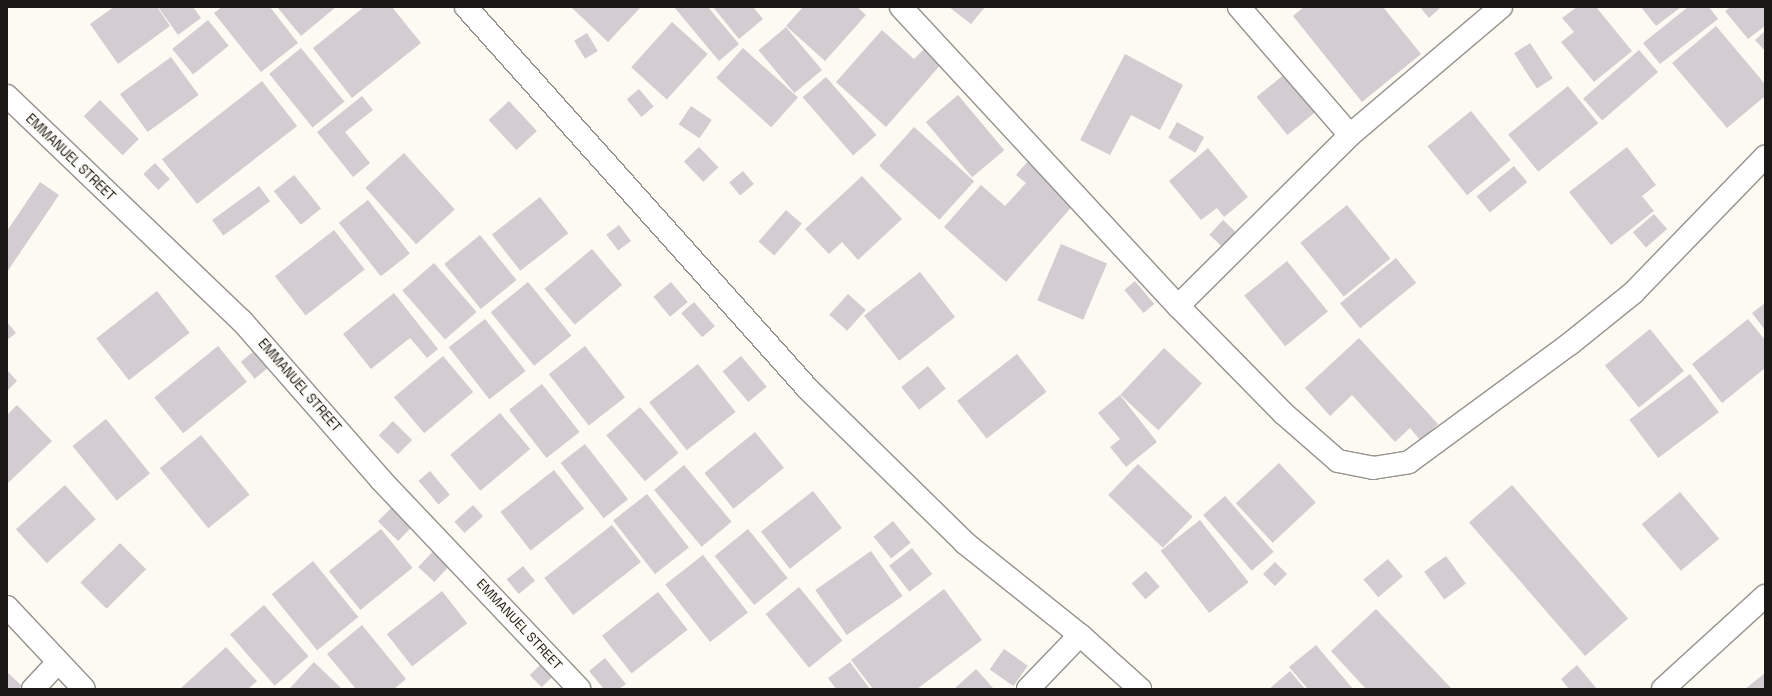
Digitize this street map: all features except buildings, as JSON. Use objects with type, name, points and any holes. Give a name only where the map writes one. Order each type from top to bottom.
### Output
[{"type":"street","points":[[466,7],[808,389],[965,543],[1080,634],[1140,689]]},
{"type":"street","points":[[901,7],[1178,306],[1283,413],[1338,461],[1373,468],[1409,462],[1499,399],[1633,293],[1765,158]]},
{"type":"street","points":[[1239,7],[1350,135]]},
{"type":"street","points":[[1178,306],[1350,135],[1501,7]]},
{"type":"street","name":"EMMANUEL STREET","points":[[7,96],[242,321],[381,480],[579,689]]},
{"type":"street","points":[[1663,689],[1765,596]]},
{"type":"street","points":[[7,607],[84,689]]},
{"type":"street","points":[[1028,689],[1080,634]]},
{"type":"street","points":[[33,689],[58,662]]}]
